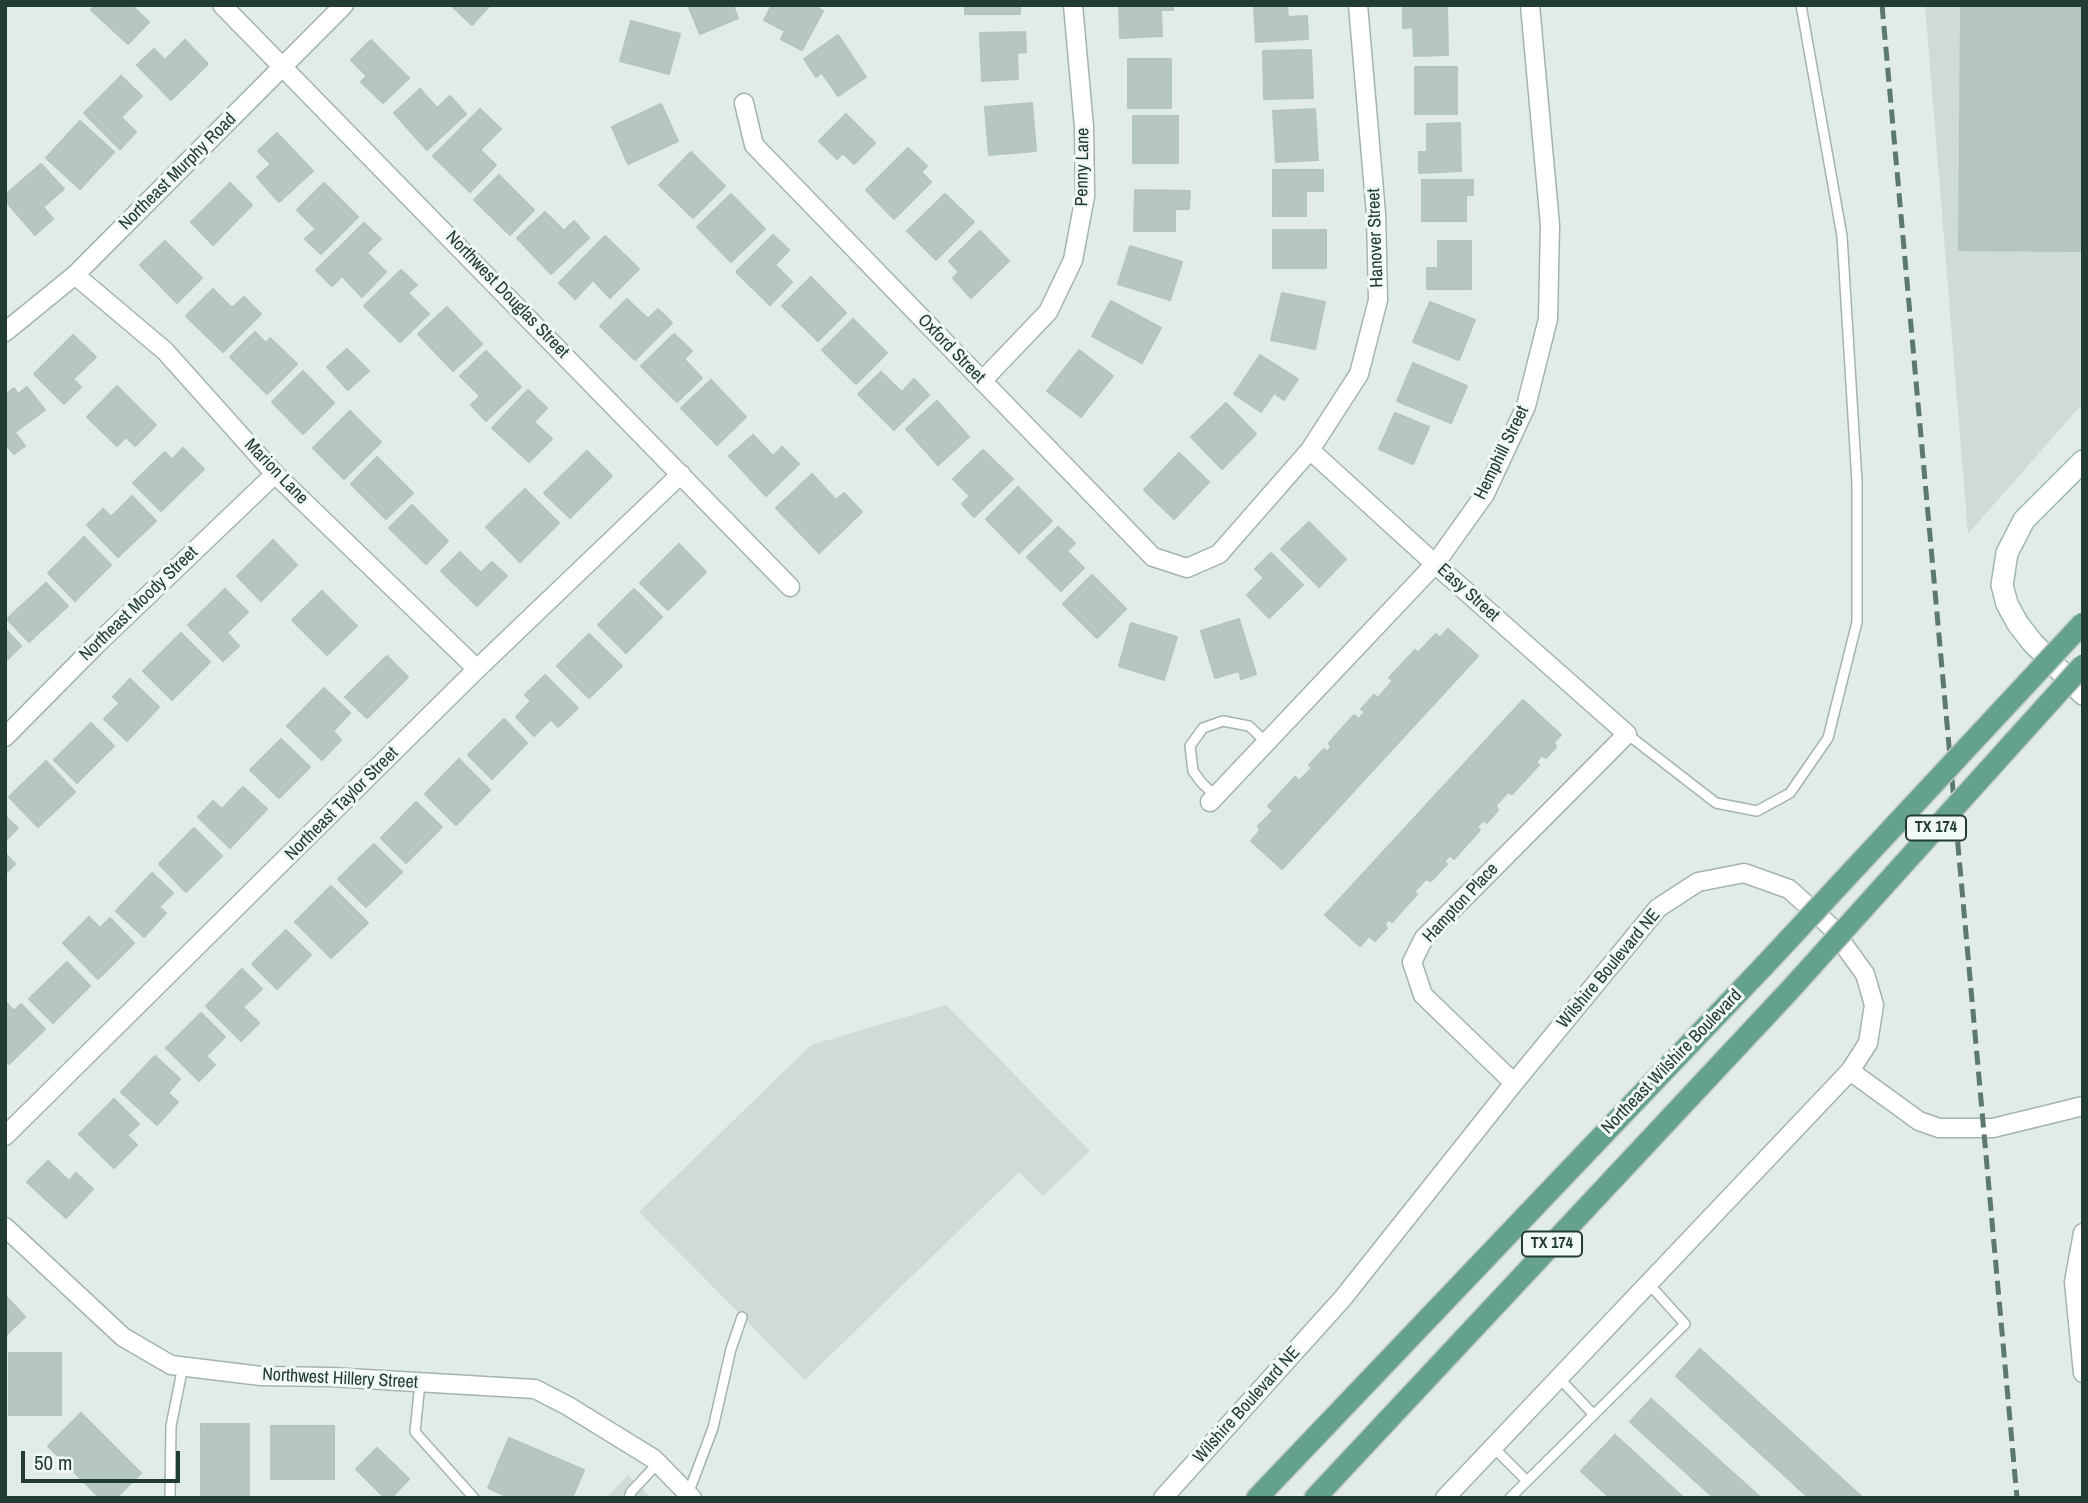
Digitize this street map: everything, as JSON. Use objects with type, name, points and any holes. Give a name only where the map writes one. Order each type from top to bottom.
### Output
[{"type":"main road","points":[[2083,461],[2024,520],[2007,553],[2002,585],[2007,604],[2018,624],[2083,694]]},
{"type":"main road","name":"Northeast Wilshire Boulevard","points":[[1257,1498],[1763,967],[2083,623]]},
{"type":"main road","name":"Northeast Wilshire Boulevard","points":[[1315,1498],[1789,991],[2083,665]]},
{"type":"street","name":"Northwest Douglas Street","points":[[222,5],[790,587]]},
{"type":"street","name":"Northeast Murphy Road","points":[[5,332],[75,275],[344,5]]},
{"type":"street","name":"Penny Lane","points":[[982,381],[1048,312],[1073,260],[1085,196],[1084,127],[1073,5]]},
{"type":"street","name":"Hanover Street","points":[[1187,568],[1219,554],[1310,450],[1359,374],[1378,300],[1376,214],[1358,5]]},
{"type":"street","name":"Hemphill Street","points":[[1212,799],[1435,564],[1485,494],[1526,406],[1548,319],[1550,225],[1530,5]]},
{"type":"street","name":"Oxford Street","points":[[744,103],[754,145],[1153,557],[1187,568]]},
{"type":"street","name":"Marion Lane","points":[[75,275],[166,351],[275,474],[477,669]]},
{"type":"street","name":"Easy Street","points":[[1310,450],[1627,734]]},
{"type":"street","name":"Northeast Moody Street","points":[[5,737],[96,645],[275,474]]},
{"type":"street","name":"Northeast Taylor Street","points":[[5,1136],[477,669],[681,474]]},
{"type":"street","name":"Hampton Place","points":[[1514,1083],[1423,995],[1412,962],[1424,938],[1627,734]]},
{"type":"street","name":"Wilshire Boulevard NE","points":[[1163,1498],[1343,1298],[1658,908],[1698,882],[1744,873],[1790,889],[1830,926],[1865,974],[1874,1004],[1868,1044],[1850,1072],[1445,1498]]},
{"type":"street","points":[[1850,1072],[1919,1121],[1939,1128],[1993,1128],[2083,1106]]},
{"type":"street","name":"Northwest Hillery Street","points":[[5,1227],[123,1337],[171,1365],[261,1376],[535,1390],[568,1406],[658,1463],[690,1496]]},
{"type":"street","points":[[2083,1233],[2074,1282],[2083,1373]]},
{"type":"lane","points":[[1627,734],[1716,803],[1757,811],[1790,793],[1828,738],[1857,622],[1857,482],[1842,236],[1801,5]]},
{"type":"lane","points":[[1212,799],[1193,771],[1190,746],[1203,727],[1223,721],[1249,726],[1266,742]]},
{"type":"lane","points":[[1510,1498],[1685,1324],[1648,1284]]},
{"type":"lane","points":[[690,1496],[713,1428],[731,1349],[742,1317]]},
{"type":"lane","points":[[170,1498],[171,1426],[183,1366]]},
{"type":"lane","points":[[1559,1378],[1594,1415]]},
{"type":"lane","points":[[420,1383],[415,1432],[474,1498]]},
{"type":"lane","points":[[1493,1447],[1527,1481]]},
{"type":"lane","points":[[629,1498],[631,1492],[658,1463]]},
{"type":"shaded area","points":[[1925,5],[2083,5],[2083,403],[1968,534]]},
{"type":"shaded area","points":[[946,1005],[1090,1151],[1043,1196],[1019,1172],[805,1380],[639,1212],[811,1045]]},
{"type":"shaded area","points":[[628,1475],[652,1498],[606,1498]]},
{"type":"building","points":[[95,5],[131,5],[149,22],[128,44],[91,10]]},
{"type":"building","points":[[451,5],[490,5],[472,25]]},
{"type":"building","points":[[688,5],[733,5],[738,18],[700,34]]},
{"type":"building","points":[[772,5],[813,5],[823,11],[802,50],[781,39],[785,31],[764,20]]},
{"type":"building","points":[[965,5],[1020,5],[1020,14],[965,14]]},
{"type":"building","points":[[1119,5],[1173,5],[1173,10],[1161,10],[1162,36],[1120,38]]},
{"type":"building","points":[[1254,5],[1287,5],[1288,17],[1307,16],[1308,39],[1256,42]]},
{"type":"building","points":[[1403,5],[1447,5],[1448,55],[1414,56],[1413,27],[1403,28]]},
{"type":"building","points":[[1961,5],[2083,5],[2083,251],[1959,250]]},
{"type":"building","points":[[631,21],[680,34],[669,74],[620,61]]},
{"type":"building","points":[[1025,32],[1026,52],[1017,53],[1018,79],[982,81],[980,33]]},
{"type":"building","points":[[838,35],[866,77],[838,96],[822,73],[816,77],[804,59]]},
{"type":"building","points":[[185,40],[208,64],[171,100],[137,65],[154,49],[165,60]]},
{"type":"building","points":[[371,40],[409,78],[383,103],[361,82],[367,76],[351,60]]},
{"type":"building","points":[[1311,50],[1313,98],[1264,99],[1263,51]]},
{"type":"building","points":[[1128,59],[1171,59],[1171,108],[1128,108]]},
{"type":"building","points":[[1415,67],[1457,67],[1457,114],[1415,114]]},
{"type":"building","points":[[121,76],[142,96],[121,117],[136,132],[120,149],[84,113]]},
{"type":"building","points":[[420,89],[437,108],[450,96],[466,114],[427,150],[394,113]]},
{"type":"building","points":[[1032,103],[1036,151],[989,155],[985,107]]},
{"type":"building","points":[[661,104],[678,141],[628,164],[612,127]]},
{"type":"building","points":[[480,109],[501,129],[480,150],[496,165],[470,192],[433,156]]},
{"type":"building","points":[[1315,109],[1318,160],[1276,162],[1273,111]]},
{"type":"building","points":[[846,114],[875,143],[854,164],[843,153],[837,159],[819,141]]},
{"type":"building","points":[[1133,116],[1178,116],[1178,163],[1133,163]]},
{"type":"building","points":[[80,121],[114,152],[80,189],[46,158]]},
{"type":"building","points":[[1460,123],[1461,171],[1419,173],[1419,152],[1427,152],[1427,124]]},
{"type":"building","points":[[277,133],[313,171],[279,202],[257,177],[271,164],[258,151]]},
{"type":"building","points":[[908,148],[927,166],[921,172],[931,182],[894,219],[866,190]]},
{"type":"building","points":[[691,152],[725,186],[693,218],[659,185]]},
{"type":"building","points":[[41,164],[64,189],[43,207],[53,219],[35,235],[5,200],[5,195]]},
{"type":"building","points":[[1273,170],[1323,170],[1323,191],[1306,191],[1306,216],[1273,216]]},
{"type":"building","points":[[499,175],[534,210],[510,235],[474,200]]},
{"type":"building","points":[[1422,180],[1473,180],[1473,195],[1466,195],[1466,221],[1422,221]]},
{"type":"building","points":[[230,183],[252,205],[213,245],[191,222]]},
{"type":"building","points":[[324,183],[358,217],[321,254],[305,239],[316,229],[297,210]]},
{"type":"building","points":[[1135,190],[1190,191],[1189,209],[1175,209],[1175,231],[1134,231]]},
{"type":"building","points":[[731,194],[765,229],[731,262],[697,227]]},
{"type":"building","points":[[945,194],[974,222],[936,260],[907,231]]},
{"type":"building","points":[[545,212],[564,231],[574,221],[589,238],[551,274],[517,238]]},
{"type":"building","points":[[364,223],[381,239],[367,253],[386,272],[362,297],[342,276],[332,286],[316,270]]},
{"type":"building","points":[[1273,230],[1326,230],[1326,268],[1273,268]]},
{"type":"building","points":[[980,231],[1009,261],[971,298],[953,278],[959,272],[949,261]]},
{"type":"building","points":[[773,235],[789,250],[775,265],[792,282],[770,305],[736,272]]},
{"type":"building","points":[[605,236],[639,269],[610,298],[593,280],[575,299],[559,283]]},
{"type":"building","points":[[165,241],[202,278],[177,303],[140,265]]},
{"type":"building","points":[[1438,241],[1471,241],[1471,289],[1427,289],[1427,268],[1438,268]]},
{"type":"building","points":[[1130,246],[1182,262],[1170,300],[1118,284]]},
{"type":"building","points":[[401,270],[417,285],[408,293],[429,314],[400,342],[364,306]]},
{"type":"building","points":[[811,277],[846,313],[818,341],[782,306]]},
{"type":"building","points":[[213,289],[232,308],[244,297],[261,314],[223,352],[186,316]]},
{"type":"building","points":[[1282,293],[1325,302],[1315,349],[1271,340]]},
{"type":"building","points":[[627,299],[648,319],[658,309],[672,323],[635,360],[600,326]]},
{"type":"building","points":[[1111,301],[1161,328],[1142,363],[1092,336]]},
{"type":"building","points":[[1430,302],[1475,320],[1459,360],[1413,342]]},
{"type":"building","points":[[447,307],[482,344],[453,371],[418,334]]},
{"type":"building","points":[[853,319],[887,353],[856,384],[822,350]]},
{"type":"building","points":[[255,332],[266,343],[270,338],[297,364],[267,394],[230,357]]},
{"type":"building","points":[[674,334],[692,351],[684,359],[702,378],[677,402],[641,366]]},
{"type":"building","points":[[73,335],[96,357],[73,379],[81,387],[64,404],[34,374]]},
{"type":"building","points":[[347,349],[369,371],[348,390],[327,367]]},
{"type":"building","points":[[1079,350],[1113,376],[1081,417],[1047,391]]},
{"type":"building","points":[[486,351],[521,387],[486,421],[471,405],[480,396],[460,376]]},
{"type":"building","points":[[1260,355],[1298,379],[1284,400],[1274,393],[1261,412],[1234,394]]},
{"type":"building","points":[[1413,363],[1467,386],[1451,423],[1397,401]]},
{"type":"building","points":[[303,371],[334,403],[303,434],[272,402]]},
{"type":"building","points":[[881,372],[902,392],[914,379],[929,395],[894,430],[858,394]]},
{"type":"building","points":[[711,380],[746,417],[717,445],[681,408]]},
{"type":"building","points":[[117,386],[156,425],[135,446],[126,437],[117,446],[87,417]]},
{"type":"building","points":[[27,387],[45,410],[15,432],[25,446],[14,454],[5,443],[5,395],[14,388],[18,394]]},
{"type":"building","points":[[528,390],[547,408],[534,422],[552,439],[529,462],[492,428]]},
{"type":"building","points":[[937,401],[969,437],[938,465],[906,429]]},
{"type":"building","points":[[1226,403],[1256,434],[1222,469],[1191,437]]},
{"type":"building","points":[[350,411],[381,442],[344,479],[313,448]]},
{"type":"building","points":[[1395,413],[1429,427],[1413,464],[1379,449]]},
{"type":"building","points":[[753,435],[773,456],[782,447],[799,464],[766,496],[729,456]]},
{"type":"building","points":[[183,448],[204,469],[161,511],[133,483],[165,452],[172,460]]},
{"type":"building","points":[[983,450],[1013,479],[974,517],[962,504],[970,496],[953,479]]},
{"type":"building","points":[[587,451],[612,476],[570,518],[544,493]]},
{"type":"building","points":[[1179,453],[1209,482],[1174,519],[1144,490]]},
{"type":"building","points":[[377,457],[413,493],[386,519],[351,484]]},
{"type":"building","points":[[812,474],[836,500],[844,493],[862,512],[819,553],[776,508]]},
{"type":"building","points":[[1018,487],[1052,521],[1019,553],[986,519]]},
{"type":"building","points":[[525,489],[559,523],[520,562],[486,527]]},
{"type":"building","points":[[132,496],[156,521],[118,557],[87,525],[103,509],[111,517]]},
{"type":"building","points":[[412,505],[448,541],[426,564],[389,528]]},
{"type":"building","points":[[1309,522],[1346,559],[1319,587],[1281,549]]},
{"type":"building","points":[[1058,527],[1075,543],[1067,551],[1084,568],[1061,591],[1027,557]]},
{"type":"building","points":[[84,537],[111,565],[75,601],[48,573]]},
{"type":"building","points":[[273,540],[297,565],[261,601],[237,576]]},
{"type":"building","points":[[679,544],[706,572],[668,610],[640,583]]},
{"type":"building","points":[[460,552],[481,573],[492,562],[507,576],[477,606],[441,571]]},
{"type":"building","points":[[1271,553],[1303,585],[1269,618],[1247,595],[1264,578],[1255,569]]},
{"type":"building","points":[[1092,575],[1126,609],[1097,638],[1063,604]]},
{"type":"building","points":[[46,583],[68,606],[29,642],[7,619]]},
{"type":"building","points":[[225,589],[248,612],[227,633],[239,646],[223,661],[188,625]]},
{"type":"building","points":[[634,589],[662,617],[626,653],[598,625]]},
{"type":"building","points":[[322,591],[357,626],[327,655],[292,620]]},
{"type":"building","points":[[1239,619],[1256,674],[1241,679],[1239,671],[1215,678],[1201,631]]},
{"type":"building","points":[[1131,623],[1177,637],[1164,680],[1119,666]]},
{"type":"building","points":[[5,629],[21,646],[5,662]]},
{"type":"building","points":[[1448,629],[1478,656],[1282,869],[1251,841],[1260,831],[1258,826],[1273,811],[1268,806],[1295,777],[1299,781],[1312,768],[1309,765],[1324,749],[1327,752],[1331,747],[1329,743],[1354,715],[1359,719],[1365,712],[1361,709],[1374,695],[1378,698],[1393,681],[1389,678],[1415,650],[1418,653],[1436,634],[1440,638]]},
{"type":"building","points":[[181,633],[210,662],[172,700],[143,671]]},
{"type":"building","points":[[589,634],[622,666],[589,698],[557,666]]},
{"type":"building","points":[[387,656],[408,677],[367,718],[345,697]]},
{"type":"building","points":[[545,675],[578,708],[558,727],[551,719],[534,736],[516,717],[531,701],[525,695]]},
{"type":"building","points":[[130,679],[159,707],[127,741],[104,719],[120,703],[113,697]]},
{"type":"building","points":[[324,688],[350,713],[333,731],[341,740],[322,760],[287,726]]},
{"type":"building","points":[[1523,700],[1561,735],[1554,742],[1556,747],[1546,758],[1542,755],[1536,762],[1539,765],[1512,794],[1508,792],[1496,805],[1498,810],[1487,823],[1483,820],[1477,827],[1480,830],[1454,859],[1450,855],[1444,862],[1447,864],[1431,881],[1426,879],[1414,892],[1417,894],[1392,922],[1389,919],[1385,924],[1387,928],[1375,941],[1369,936],[1360,946],[1325,915]]},
{"type":"building","points":[[504,719],[527,743],[492,779],[468,755]]},
{"type":"building","points":[[91,723],[114,746],[77,783],[54,760]]},
{"type":"building","points":[[281,739],[310,767],[279,798],[250,770]]},
{"type":"building","points":[[459,759],[490,790],[456,825],[425,794]]},
{"type":"building","points":[[46,761],[75,792],[38,827],[9,797]]},
{"type":"building","points":[[243,787],[267,809],[230,848],[198,817],[213,801],[222,809]]},
{"type":"building","points":[[416,802],[442,827],[406,863],[381,838]]},
{"type":"building","points":[[5,816],[18,828],[5,841]]},
{"type":"building","points":[[194,828],[222,856],[186,892],[159,864]]},
{"type":"building","points":[[374,844],[402,872],[366,907],[338,879]]},
{"type":"building","points":[[5,853],[15,864],[5,874]]},
{"type":"building","points":[[152,873],[173,893],[159,907],[166,913],[144,937],[116,911]]},
{"type":"building","points":[[331,886],[368,923],[331,958],[295,922]]},
{"type":"building","points":[[89,917],[100,928],[110,918],[134,943],[98,979],[63,943]]},
{"type":"building","points":[[286,930],[311,955],[277,989],[252,964]]},
{"type":"building","points":[[67,962],[90,986],[53,1023],[29,999]]},
{"type":"building","points":[[242,969],[262,989],[243,1007],[259,1023],[241,1041],[206,1006]]},
{"type":"building","points":[[5,1001],[14,1011],[21,1004],[45,1029],[9,1064],[5,1060]]},
{"type":"building","points":[[201,1013],[225,1037],[206,1056],[215,1065],[199,1081],[166,1048]]},
{"type":"building","points":[[155,1056],[180,1079],[168,1093],[178,1102],[157,1125],[121,1092]]},
{"type":"building","points":[[114,1099],[139,1124],[127,1135],[137,1145],[114,1168],[79,1134]]},
{"type":"building","points":[[48,1161],[69,1181],[76,1173],[93,1189],[66,1218],[27,1182]]},
{"type":"building","points":[[5,1295],[25,1317],[5,1336]]},
{"type":"building","points":[[1700,1349],[1863,1498],[1809,1498],[1676,1376]]},
{"type":"building","points":[[9,1353],[61,1353],[61,1415],[9,1415]]},
{"type":"building","points":[[1651,1399],[1761,1498],[1714,1498],[1630,1422]]},
{"type":"building","points":[[81,1413],[141,1473],[116,1498],[100,1498],[48,1446]]},
{"type":"building","points":[[201,1424],[249,1424],[249,1498],[201,1498]]},
{"type":"building","points":[[271,1426],[334,1426],[334,1479],[271,1479]]},
{"type":"building","points":[[1615,1435],[1684,1498],[1610,1498],[1581,1471]]},
{"type":"building","points":[[509,1438],[584,1470],[572,1498],[511,1498],[488,1488]]},
{"type":"building","points":[[377,1448],[409,1479],[391,1498],[385,1498],[356,1469]]},
{"type":"railway","points":[[1882,5],[2017,1498]]}]
